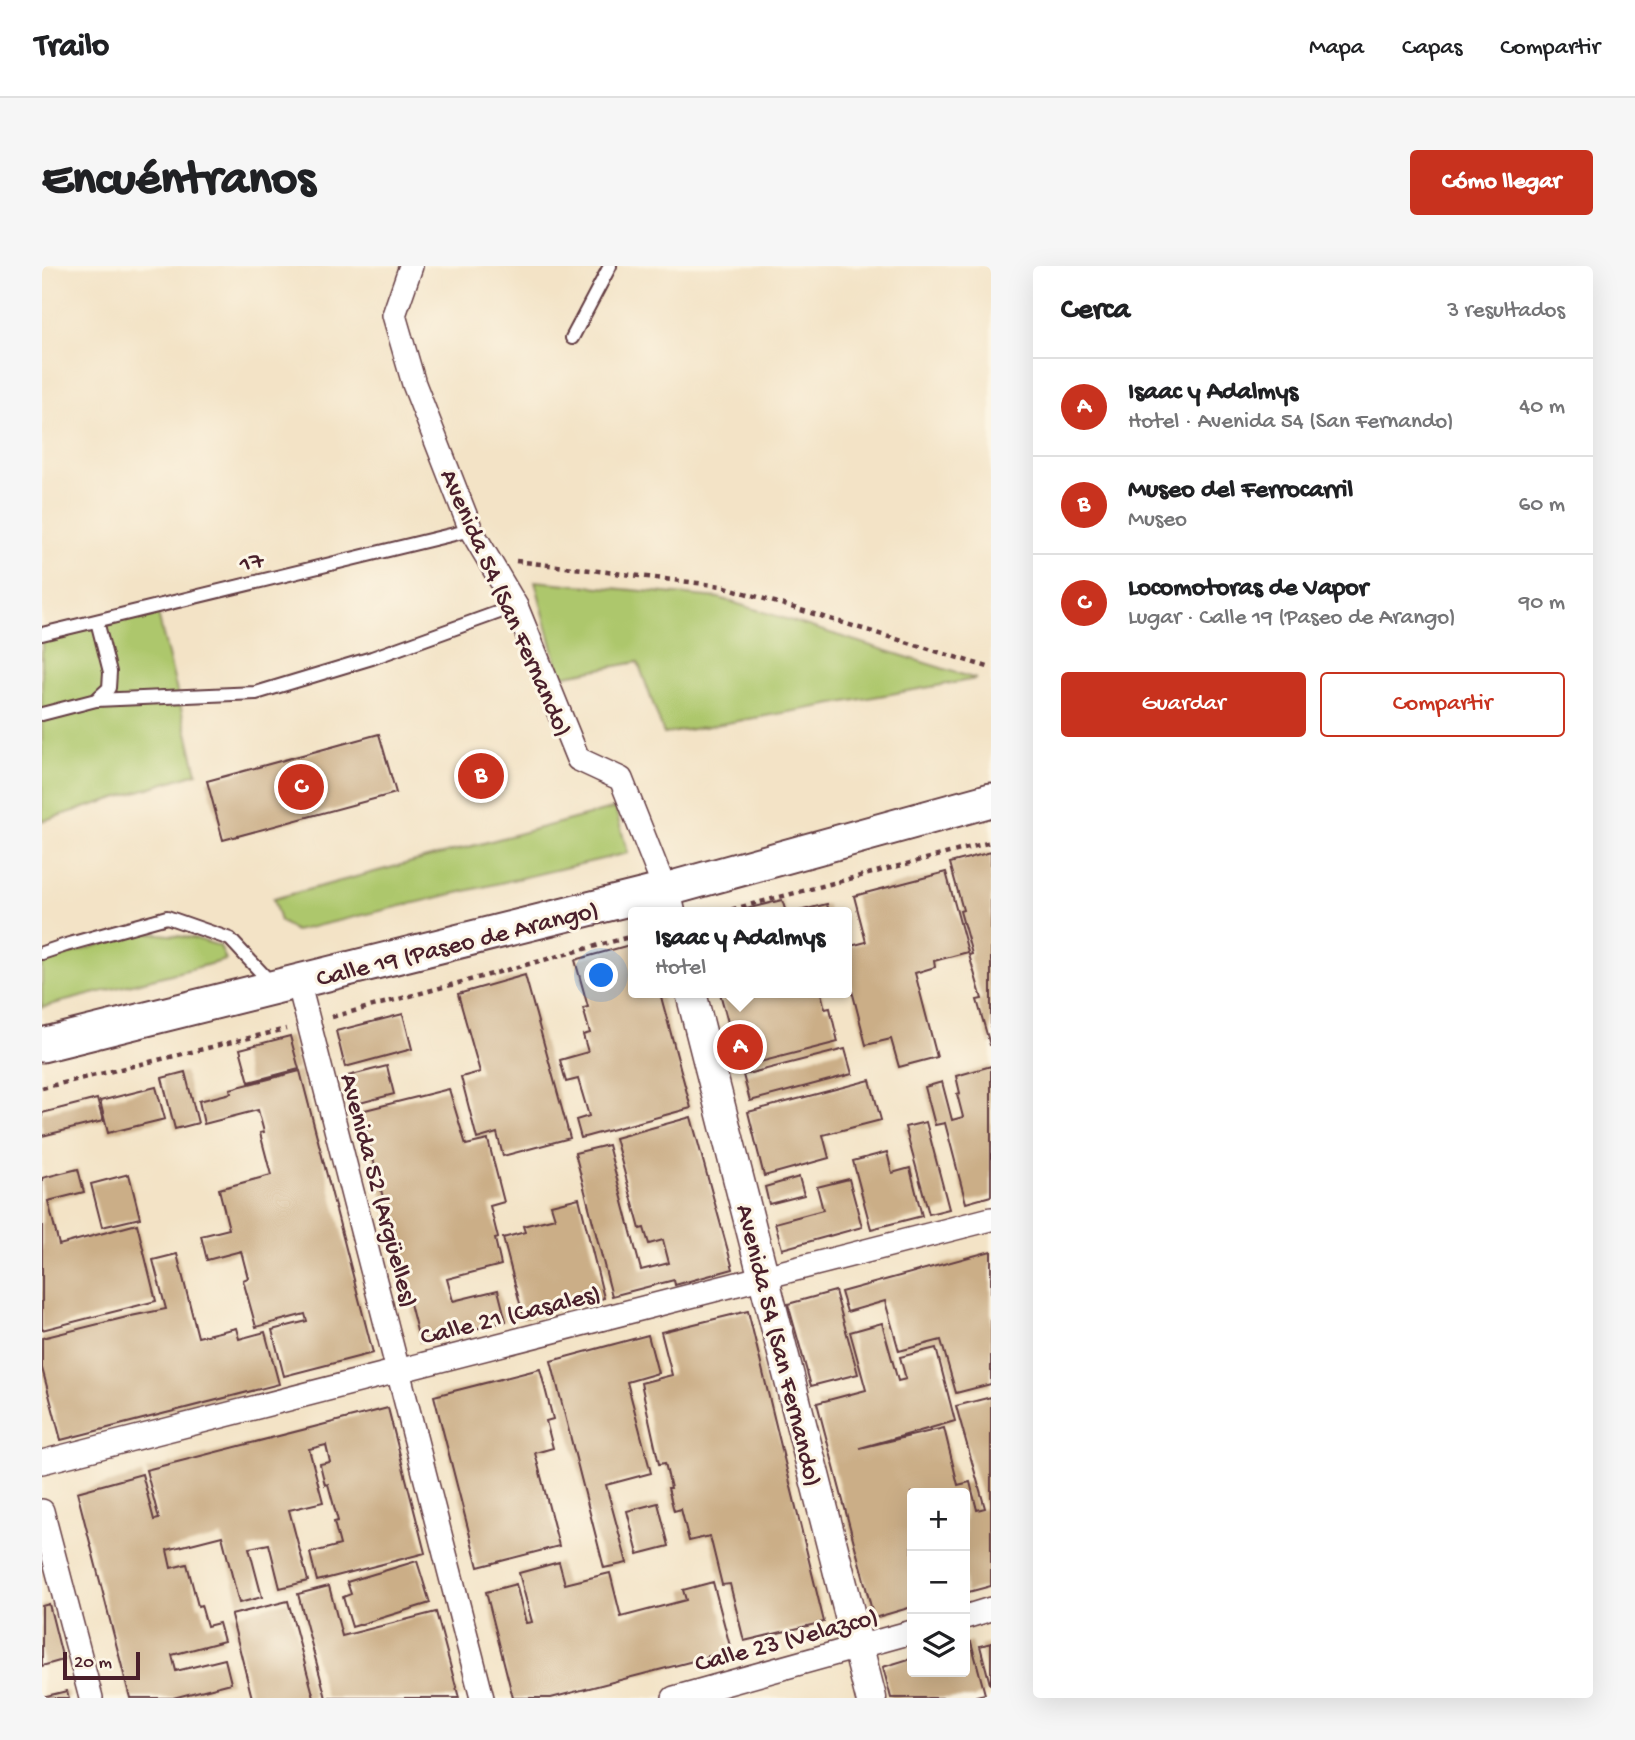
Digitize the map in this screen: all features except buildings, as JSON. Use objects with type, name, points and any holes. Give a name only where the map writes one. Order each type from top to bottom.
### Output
[{"type":"main road","name":"Calle 19 (Paseo de Arango)","points":[[639,907],[667,901],[991,800]]},
{"type":"main road","name":"Calle 19 (Paseo de Arango)","points":[[42,1045],[286,984],[628,909]]},
{"type":"street","name":"Avenida 54 (San Fernando)","points":[[411,266],[394,315],[414,384],[471,530],[516,606],[578,759],[621,779],[667,901]]},
{"type":"street","name":"Avenida 52 (Argüelles)","points":[[286,984],[309,1023],[482,1698]]},
{"type":"street","name":"Avenida 54 (San Fernando)","points":[[692,998],[871,1698]]},
{"type":"street","name":"Calle 21 (Casales)","points":[[42,1462],[991,1219]]},
{"type":"street","points":[[42,1511],[91,1698]]},
{"type":"street","points":[[970,1615],[991,1609]]},
{"type":"street","name":"Calle 23 (Velazco)","points":[[674,1698],[907,1633]]},
{"type":"lane","points":[[572,338],[610,266]]},
{"type":"lane","name":"17","points":[[42,634],[471,530]]},
{"type":"lane","points":[[42,714],[96,700],[256,693],[372,658],[516,606]]},
{"type":"lane","points":[[96,700],[109,688],[110,672],[97,621]]},
{"type":"lane","points":[[42,953],[167,917],[230,939],[286,984]]},
{"type":"path","points":[[487,557],[722,586],[991,668]]},
{"type":"path","points":[[741,907],[991,842]]},
{"type":"path","points":[[42,1088],[309,1023],[628,937]]},
{"type":"green space","points":[[535,581],[719,598],[976,679],[664,734],[638,662],[560,676]]},
{"type":"green space","points":[[156,606],[197,773],[42,821],[42,635]]},
{"type":"green space","points":[[615,808],[628,853],[295,931],[280,921],[273,899]]},
{"type":"green space","points":[[143,932],[194,938],[220,946],[226,960],[42,1007],[42,965],[52,959]]},
{"type":"place","name":"Museo del Ferrocarril","points":[[481,776]]},
{"type":"place","name":"Locomotoras de Vapor","points":[[301,787]]},
{"type":"place","name":"Isaac y Adalmys","points":[[740,1047]]}]
